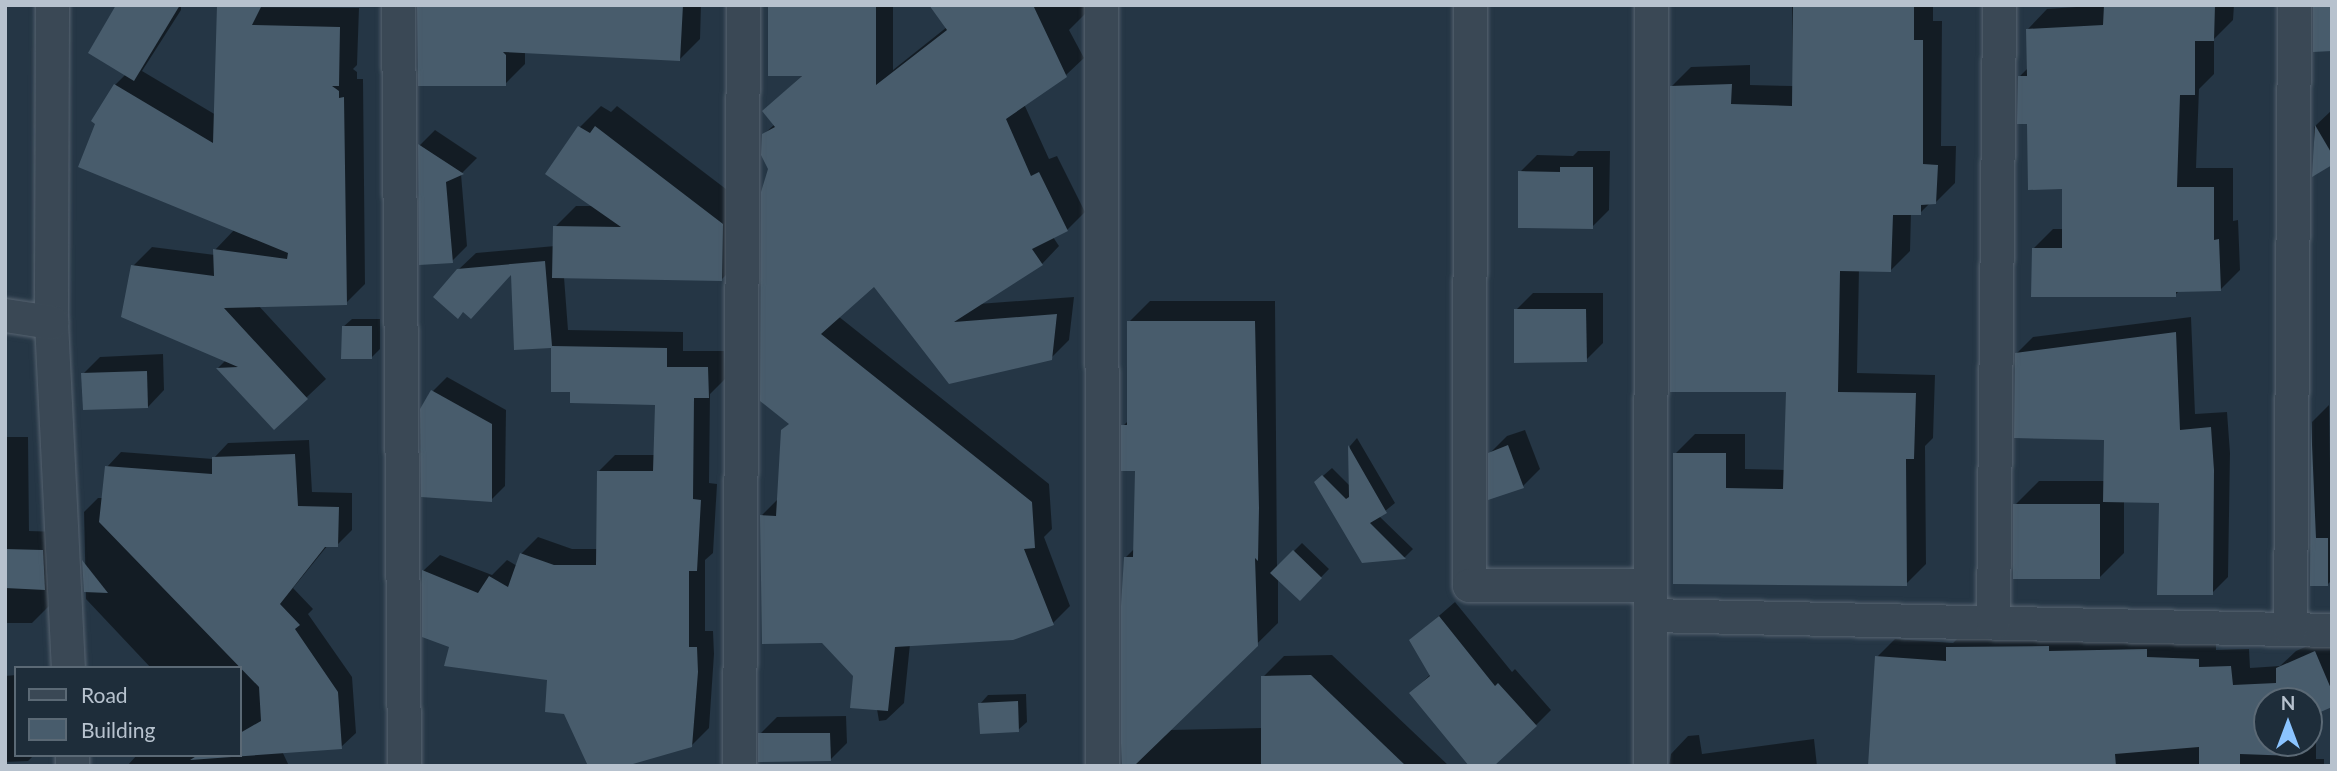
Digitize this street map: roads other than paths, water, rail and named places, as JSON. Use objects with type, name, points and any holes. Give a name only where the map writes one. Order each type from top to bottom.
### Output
[{"type":"street","points":[[52,5],[51,322],[68,666]]},
{"type":"street","points":[[398,5],[404,766]]},
{"type":"street","points":[[739,766],[743,5]]},
{"type":"street","points":[[1101,5],[1102,766]]},
{"type":"street","points":[[1470,5],[1469,585],[1650,600],[1993,622],[2332,630]]},
{"type":"street","points":[[1650,766],[1651,5]]},
{"type":"street","points":[[1993,622],[1999,5]]},
{"type":"street","points":[[2290,629],[2294,5]]},
{"type":"street","points":[[5,315],[51,322]]}]
